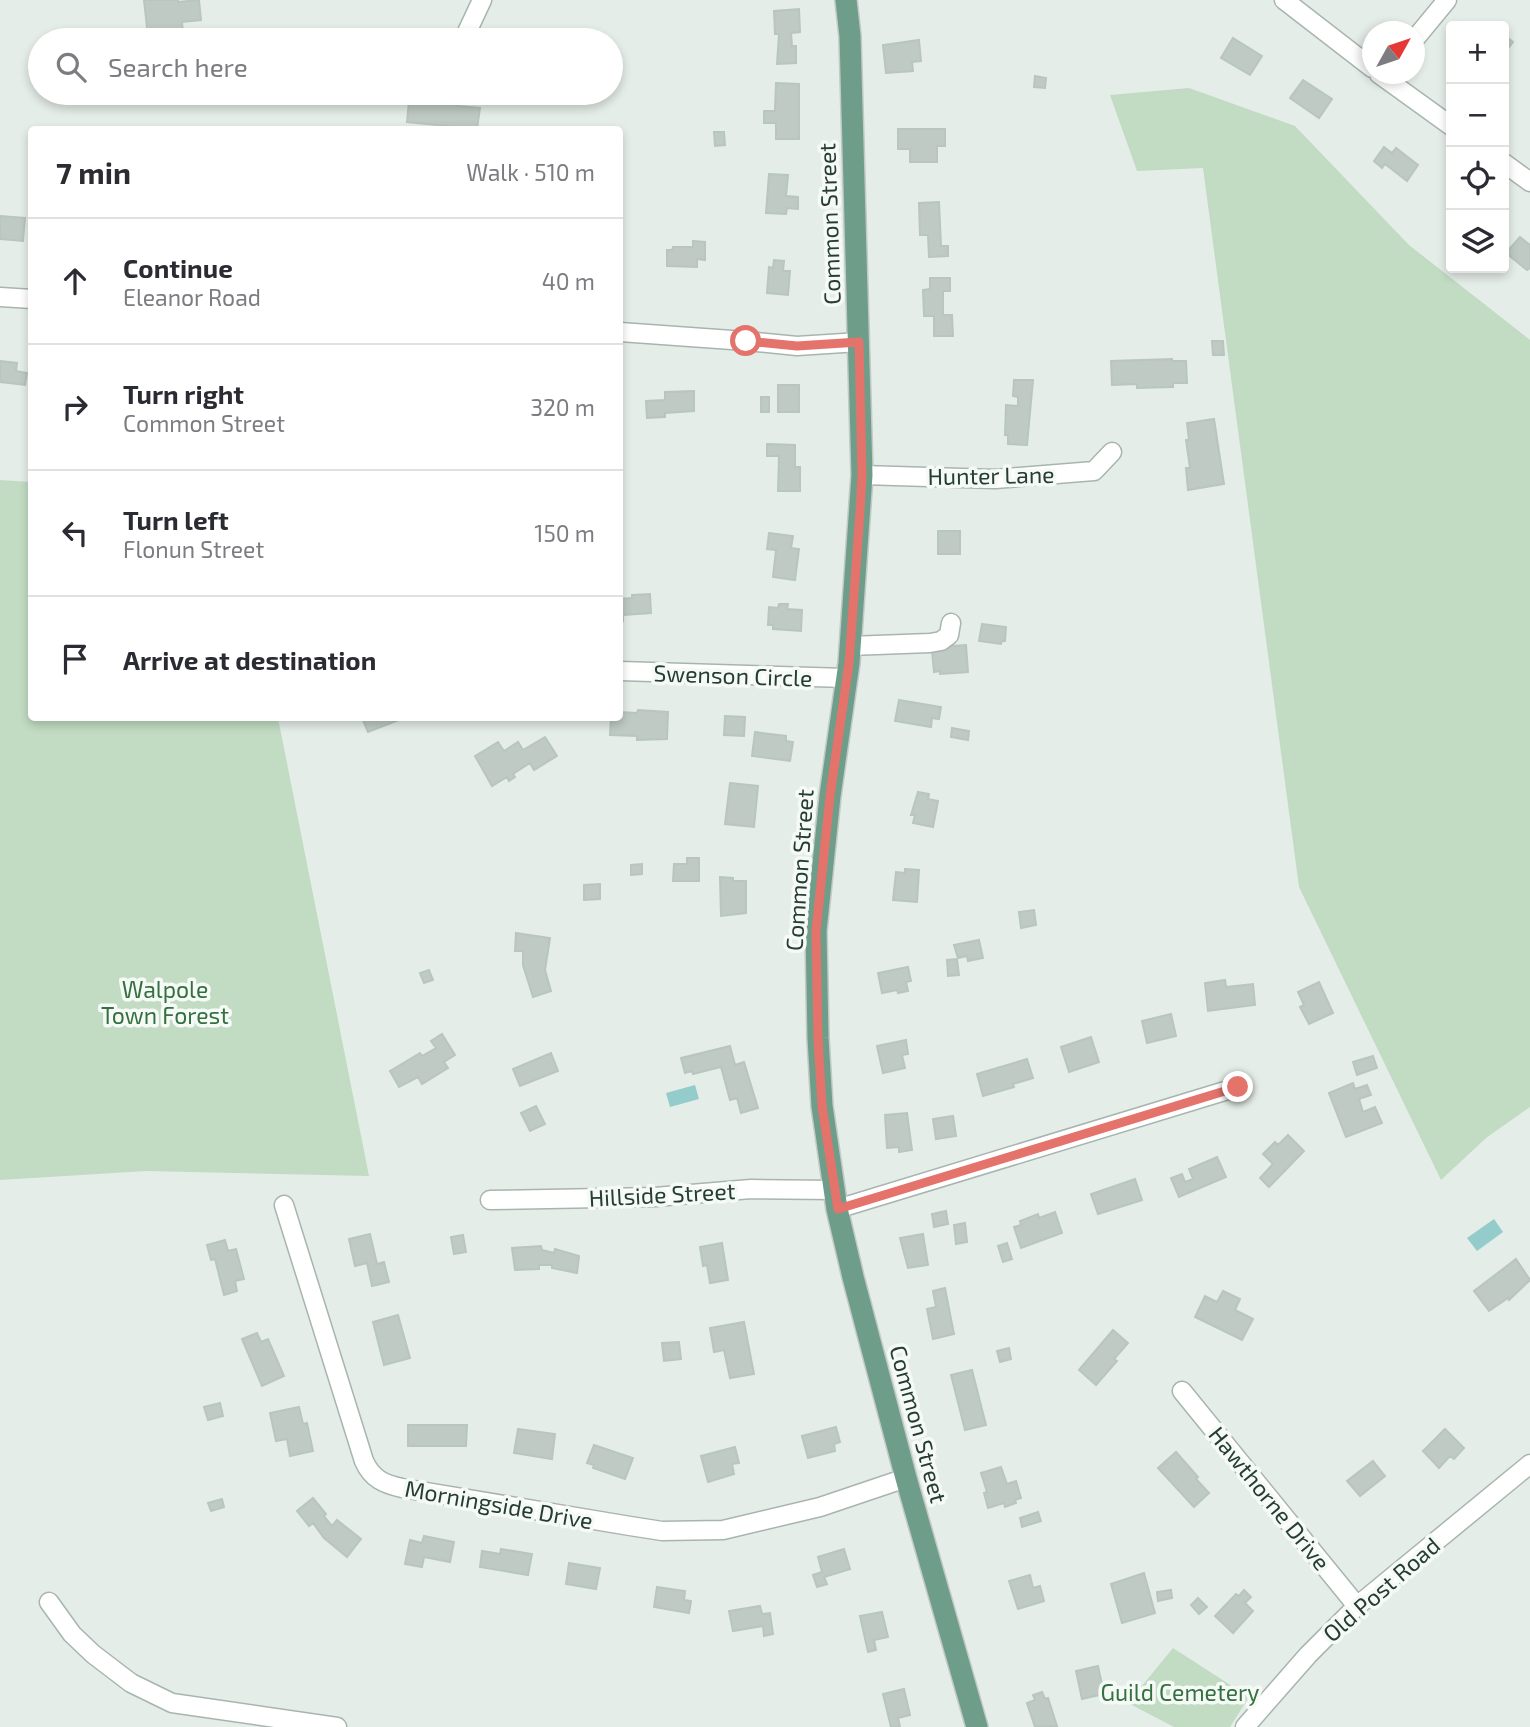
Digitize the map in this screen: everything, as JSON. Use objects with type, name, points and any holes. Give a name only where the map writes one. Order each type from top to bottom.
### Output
[{"type":"main road","name":"Common Street","points":[[846,0],[850,36],[862,475],[850,646],[816,931],[822,1106],[836,1199],[864,1323],[977,1727]]},
{"type":"street","points":[[469,28],[482,0]]},
{"type":"street","points":[[1284,0],[1362,59]]},
{"type":"street","points":[[1425,28],[1447,0]]},
{"type":"street","points":[[1396,84],[1446,122]]},
{"type":"street","points":[[1509,167],[1530,182]]},
{"type":"street","points":[[0,296],[28,299]]},
{"type":"street","points":[[623,332],[797,346],[859,342]]},
{"type":"street","name":"Hunter Lane","points":[[862,475],[995,479],[1094,471],[1112,452]]},
{"type":"street","points":[[850,646],[941,641],[949,635],[951,624]]},
{"type":"street","name":"Swenson Circle","points":[[623,671],[846,678]]},
{"type":"street","name":"Hillside Street","points":[[490,1200],[655,1197],[751,1189],[836,1199],[1238,1087]]},
{"type":"street","name":"Morningside Drive","points":[[284,1205],[364,1461],[379,1481],[402,1488],[630,1527],[662,1531],[707,1531],[723,1530],[820,1507],[906,1478]]},
{"type":"street","name":"Hawthorne Drive","points":[[1182,1391],[1357,1606]]},
{"type":"street","name":"Old Post Road","points":[[1245,1727],[1308,1655],[1357,1606],[1530,1464]]},
{"type":"street","points":[[49,1602],[72,1634],[93,1654],[131,1683],[172,1703],[337,1727]]},
{"type":"green space","points":[[1189,88],[1295,126],[1409,245],[1530,340],[1530,1107],[1486,1138],[1441,1180],[1299,887],[1203,168],[1137,171],[1110,95]]},
{"type":"green space","name":"Walpole Town Forest","points":[[0,480],[28,482],[28,721],[279,721],[369,1176],[146,1171],[0,1180]]},
{"type":"green space","name":"Guild Cemetery","points":[[1173,1648],[1249,1697],[1230,1727],[1174,1727],[1128,1703]]},
{"type":"water","points":[[695,1085],[699,1099],[670,1107],[666,1093]]},
{"type":"water","points":[[1494,1219],[1503,1232],[1477,1251],[1467,1238]]},
{"type":"building","points":[[144,0],[199,0],[201,20],[182,22],[183,28],[147,28]]},
{"type":"building","points":[[799,9],[800,32],[791,33],[792,46],[796,46],[796,63],[777,64],[779,34],[775,34],[774,11]]},
{"type":"building","points":[[1233,38],[1262,56],[1250,75],[1221,58]]},
{"type":"building","points":[[919,40],[921,61],[912,62],[913,71],[886,73],[883,45]]},
{"type":"building","points":[[1035,76],[1046,78],[1045,88],[1034,87]]},
{"type":"building","points":[[1303,80],[1332,99],[1319,118],[1290,98]]},
{"type":"building","points":[[776,83],[799,84],[799,139],[776,139],[776,123],[764,123],[764,111],[775,111]]},
{"type":"building","points":[[409,105],[480,108],[477,126],[407,122]]},
{"type":"building","points":[[898,129],[945,129],[945,146],[937,146],[937,162],[910,162],[910,149],[898,149]]},
{"type":"building","points":[[714,132],[724,132],[725,145],[715,146]]},
{"type":"building","points":[[1384,147],[1392,153],[1396,148],[1418,165],[1407,181],[1385,164],[1382,168],[1374,161]]},
{"type":"building","points":[[769,174],[788,175],[786,196],[798,197],[798,209],[787,208],[786,214],[766,213]]},
{"type":"building","points":[[939,202],[941,246],[948,246],[948,256],[929,257],[928,235],[920,235],[919,203]]},
{"type":"building","points":[[0,216],[25,218],[23,241],[0,239]]},
{"type":"building","points":[[1520,237],[1530,245],[1530,268],[1527,270],[1509,255],[1509,250]]},
{"type":"building","points":[[693,241],[705,242],[705,260],[697,259],[697,267],[667,266],[667,250],[672,250],[673,247],[693,247]]},
{"type":"building","points":[[774,260],[784,261],[783,271],[790,271],[788,295],[767,293],[769,267],[773,268]]},
{"type":"building","points":[[930,278],[950,278],[950,291],[943,291],[943,315],[952,315],[953,336],[934,336],[934,316],[924,316],[923,290],[930,289]]},
{"type":"building","points":[[1212,341],[1223,341],[1224,355],[1213,355]]},
{"type":"building","points":[[0,361],[17,363],[16,371],[27,373],[25,385],[0,382]]},
{"type":"building","points":[[1111,361],[1186,361],[1187,383],[1173,383],[1173,387],[1137,388],[1137,384],[1112,385]]},
{"type":"building","points":[[1014,380],[1033,380],[1027,445],[1008,444],[1008,435],[1005,435],[1006,405],[1018,406],[1018,397],[1013,396]]},
{"type":"building","points":[[778,385],[799,385],[799,412],[778,412]]},
{"type":"building","points":[[694,391],[694,411],[665,413],[665,417],[647,418],[646,401],[665,400],[665,392]]},
{"type":"building","points":[[761,397],[769,397],[769,412],[761,412]]},
{"type":"building","points":[[1214,419],[1224,484],[1188,490],[1186,468],[1190,468],[1186,440],[1189,440],[1187,423]]},
{"type":"building","points":[[767,444],[795,445],[795,467],[800,467],[800,491],[778,491],[779,456],[767,456]]},
{"type":"building","points":[[938,531],[960,531],[960,554],[938,554]]},
{"type":"building","points":[[769,533],[793,536],[791,548],[799,549],[795,580],[773,577],[776,550],[767,549]]},
{"type":"building","points":[[650,594],[651,613],[623,615],[623,599],[632,598],[632,595]]},
{"type":"building","points":[[779,604],[788,604],[787,609],[802,610],[801,631],[773,629],[773,625],[768,625],[769,607],[778,608]]},
{"type":"building","points":[[982,624],[1006,627],[1005,641],[1001,644],[979,641]]},
{"type":"building","points":[[966,645],[968,672],[934,672],[932,651],[939,651],[938,647]]},
{"type":"building","points":[[899,700],[941,707],[939,719],[932,718],[931,727],[895,721]]},
{"type":"building","points":[[638,710],[668,712],[667,739],[637,740],[637,736],[610,735],[611,721],[623,721],[623,712],[637,713]]},
{"type":"building","points":[[725,716],[745,717],[744,736],[724,735]]},
{"type":"building","points":[[363,721],[396,721],[368,732]]},
{"type":"building","points":[[952,728],[969,731],[968,740],[951,737]]},
{"type":"building","points":[[755,732],[786,736],[786,741],[793,742],[790,761],[752,756]]},
{"type":"building","points":[[545,737],[557,756],[534,770],[530,763],[513,774],[515,777],[509,781],[507,777],[492,786],[475,756],[498,742],[504,751],[518,742],[523,750]]},
{"type":"building","points":[[730,783],[758,786],[754,827],[725,824]]},
{"type":"building","points":[[918,792],[929,794],[928,799],[938,801],[933,827],[913,823],[915,815],[911,815]]},
{"type":"building","points":[[687,858],[699,858],[699,881],[673,881],[674,864],[687,864]]},
{"type":"building","points":[[642,864],[642,874],[631,875],[631,865]]},
{"type":"building","points":[[905,869],[919,870],[917,902],[893,900],[896,872],[905,873]]},
{"type":"building","points":[[720,877],[746,881],[746,913],[721,916]]},
{"type":"building","points":[[600,884],[600,899],[584,900],[584,885]]},
{"type":"building","points":[[1034,910],[1036,925],[1021,928],[1019,912]]},
{"type":"building","points":[[516,933],[550,938],[545,970],[551,991],[533,997],[523,965],[523,951],[515,951]]},
{"type":"building","points":[[979,940],[983,958],[968,961],[967,956],[958,958],[954,945]]},
{"type":"building","points":[[957,959],[959,975],[948,976],[947,960]]},
{"type":"building","points":[[908,967],[911,981],[906,982],[908,991],[882,993],[878,973]]},
{"type":"building","points":[[429,970],[433,980],[424,983],[420,973]]},
{"type":"building","points":[[1225,980],[1226,987],[1253,984],[1255,1005],[1208,1011],[1205,983]]},
{"type":"building","points":[[1319,982],[1333,1013],[1309,1024],[1300,1007],[1304,1005],[1298,992]]},
{"type":"building","points":[[1171,1014],[1176,1036],[1147,1043],[1142,1021]]},
{"type":"building","points":[[442,1034],[455,1055],[444,1062],[448,1068],[422,1084],[418,1077],[399,1087],[390,1071],[420,1053],[422,1056],[436,1048],[431,1041]]},
{"type":"building","points":[[1091,1037],[1099,1062],[1069,1072],[1061,1047]]},
{"type":"building","points":[[906,1040],[908,1054],[902,1055],[905,1068],[883,1073],[877,1046]]},
{"type":"building","points":[[730,1046],[735,1065],[744,1062],[758,1108],[741,1113],[737,1098],[730,1100],[721,1067],[693,1074],[692,1071],[685,1073],[681,1058]]},
{"type":"building","points":[[551,1053],[558,1071],[520,1086],[513,1069]]},
{"type":"building","points":[[1373,1056],[1377,1068],[1357,1075],[1353,1062]]},
{"type":"building","points":[[1027,1059],[1033,1078],[983,1096],[977,1074]]},
{"type":"building","points":[[1353,1083],[1355,1089],[1367,1085],[1371,1095],[1359,1099],[1363,1112],[1375,1107],[1382,1123],[1346,1137],[1329,1093]]},
{"type":"building","points":[[536,1106],[545,1124],[530,1131],[521,1113]]},
{"type":"building","points":[[907,1113],[912,1150],[899,1152],[899,1147],[887,1148],[885,1115]]},
{"type":"building","points":[[953,1116],[956,1136],[936,1139],[933,1119]]},
{"type":"building","points":[[1288,1135],[1304,1151],[1269,1187],[1260,1178],[1273,1164],[1263,1154],[1275,1142],[1278,1145]]},
{"type":"building","points":[[1217,1157],[1226,1177],[1179,1197],[1171,1178],[1182,1174],[1185,1182],[1193,1179],[1189,1169]]},
{"type":"building","points":[[1135,1179],[1142,1200],[1098,1214],[1091,1194]]},
{"type":"building","points":[[946,1211],[948,1224],[934,1227],[932,1214]]},
{"type":"building","points":[[1055,1212],[1062,1233],[1021,1248],[1014,1227],[1021,1225],[1020,1221],[1038,1214],[1039,1218]]},
{"type":"building","points":[[965,1223],[967,1242],[956,1244],[954,1225]]},
{"type":"building","points":[[370,1234],[377,1264],[384,1262],[389,1282],[372,1286],[367,1263],[355,1266],[349,1239]]},
{"type":"building","points":[[923,1234],[928,1265],[908,1268],[900,1238]]},
{"type":"building","points":[[463,1235],[466,1252],[454,1254],[451,1237]]},
{"type":"building","points":[[225,1240],[228,1251],[236,1249],[244,1279],[235,1281],[237,1291],[224,1295],[215,1259],[211,1260],[207,1245]]},
{"type":"building","points":[[722,1243],[728,1280],[710,1283],[707,1265],[703,1266],[700,1247]]},
{"type":"building","points":[[1007,1243],[1012,1259],[1003,1262],[998,1246]]},
{"type":"building","points":[[541,1246],[542,1250],[554,1253],[555,1249],[579,1256],[577,1273],[552,1268],[552,1265],[539,1265],[539,1269],[515,1270],[512,1248]]},
{"type":"building","points":[[1516,1259],[1530,1280],[1509,1300],[1508,1298],[1489,1311],[1474,1291]]},
{"type":"building","points":[[945,1288],[954,1334],[933,1339],[927,1309],[936,1307],[933,1291]]},
{"type":"building","points":[[1223,1291],[1240,1299],[1235,1310],[1253,1319],[1242,1340],[1195,1317],[1205,1296],[1217,1302]]},
{"type":"building","points":[[398,1315],[410,1358],[384,1365],[373,1322]]},
{"type":"building","points":[[744,1322],[754,1374],[730,1378],[724,1350],[714,1352],[710,1328]]},
{"type":"building","points":[[1113,1330],[1128,1343],[1114,1359],[1117,1361],[1096,1385],[1079,1370]]},
{"type":"building","points":[[257,1333],[261,1342],[268,1339],[284,1376],[262,1386],[242,1339]]},
{"type":"building","points":[[679,1342],[681,1359],[664,1361],[662,1343]]},
{"type":"building","points":[[1009,1348],[1011,1359],[1000,1362],[997,1351]]},
{"type":"building","points":[[972,1370],[986,1425],[965,1430],[951,1375]]},
{"type":"building","points":[[220,1403],[223,1416],[208,1420],[204,1407]]},
{"type":"building","points":[[299,1407],[303,1424],[307,1423],[313,1451],[290,1456],[287,1439],[276,1441],[270,1413]]},
{"type":"building","points":[[408,1425],[467,1425],[466,1446],[408,1446]]},
{"type":"building","points":[[836,1427],[840,1442],[834,1444],[835,1451],[808,1458],[802,1436]]},
{"type":"building","points":[[518,1429],[555,1434],[552,1459],[514,1453]]},
{"type":"building","points":[[1445,1429],[1464,1448],[1454,1459],[1450,1456],[1439,1468],[1423,1451]]},
{"type":"building","points":[[594,1445],[633,1458],[625,1479],[593,1468],[594,1465],[587,1463]]},
{"type":"building","points":[[735,1447],[739,1463],[732,1464],[734,1474],[708,1482],[701,1456]]},
{"type":"building","points":[[1176,1452],[1209,1493],[1194,1507],[1158,1468]]},
{"type":"building","points":[[1373,1461],[1385,1476],[1360,1496],[1347,1481]]},
{"type":"building","points":[[1001,1467],[1007,1484],[1016,1481],[1021,1498],[1005,1507],[1004,1503],[988,1508],[984,1493],[987,1492],[981,1473]]},
{"type":"building","points":[[313,1498],[332,1526],[337,1520],[361,1539],[347,1557],[324,1538],[313,1523],[309,1526],[297,1511]]},
{"type":"building","points":[[222,1499],[224,1507],[211,1511],[208,1503]]},
{"type":"building","points":[[1038,1512],[1041,1521],[1022,1527],[1020,1518]]},
{"type":"building","points":[[424,1536],[454,1542],[450,1562],[424,1557],[422,1567],[405,1564],[410,1540],[422,1543]]},
{"type":"building","points":[[501,1549],[532,1554],[528,1575],[480,1567],[482,1551],[500,1554]]},
{"type":"building","points":[[844,1549],[850,1569],[824,1577],[827,1584],[817,1587],[813,1575],[822,1572],[818,1557]]},
{"type":"building","points":[[569,1563],[600,1568],[596,1589],[566,1584]]},
{"type":"building","points":[[1144,1573],[1155,1613],[1122,1623],[1111,1584]]},
{"type":"building","points":[[1030,1575],[1033,1588],[1040,1586],[1044,1601],[1018,1609],[1009,1581]]},
{"type":"building","points":[[657,1587],[685,1591],[684,1600],[691,1601],[689,1613],[654,1607]]},
{"type":"building","points":[[1171,1590],[1172,1598],[1158,1601],[1157,1592]]},
{"type":"building","points":[[1244,1590],[1251,1597],[1245,1603],[1253,1611],[1233,1633],[1215,1616],[1236,1594],[1239,1596]]},
{"type":"building","points":[[1198,1598],[1207,1607],[1199,1614],[1191,1605]]},
{"type":"building","points":[[760,1606],[762,1614],[770,1613],[773,1634],[764,1636],[763,1626],[733,1631],[729,1611]]},
{"type":"building","points":[[882,1612],[888,1637],[874,1640],[876,1650],[868,1652],[860,1616]]},
{"type":"building","points":[[1098,1666],[1104,1694],[1082,1699],[1076,1671]]},
{"type":"building","points":[[904,1689],[910,1715],[898,1718],[900,1727],[891,1727],[883,1694]]},
{"type":"building","points":[[1042,1692],[1045,1699],[1048,1698],[1057,1726],[1035,1727],[1027,1703],[1035,1700],[1033,1695]]},
{"type":"route","points":[[746,341],[797,346],[859,342],[862,475],[849,663],[830,796],[816,931],[822,1106],[838,1209],[1238,1087]]}]
